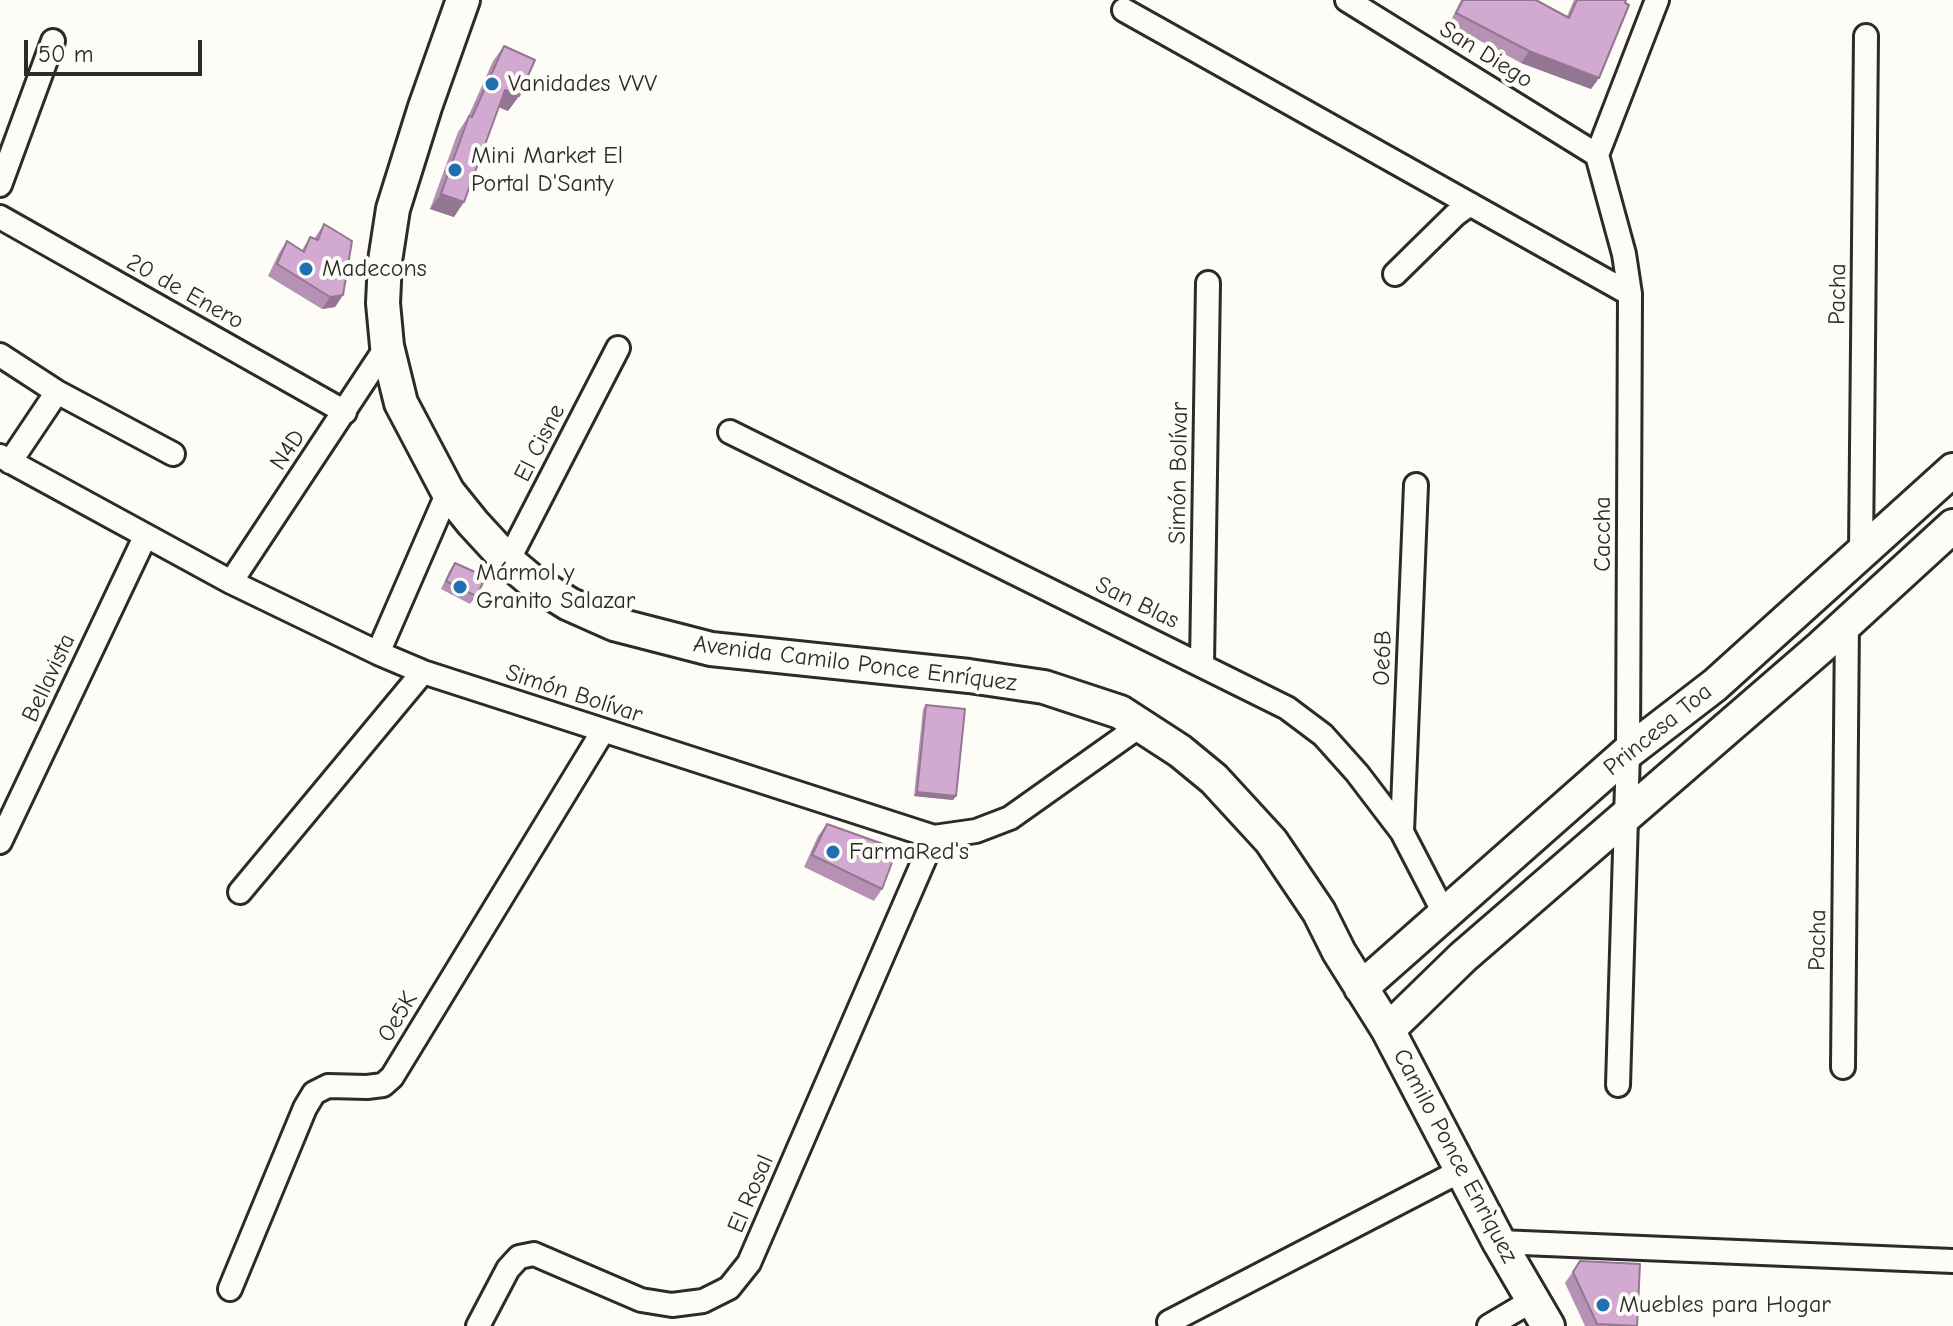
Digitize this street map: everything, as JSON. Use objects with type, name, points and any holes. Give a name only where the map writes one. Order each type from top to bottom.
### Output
[{"type":"main road","name":"Avenida Camilo Ponce Enríquez","points":[[463,0],[393,209],[383,282],[387,346],[401,403],[448,492],[508,561],[569,604],[614,624],[664,639],[711,649],[969,676],[1044,687],[1120,712],[1180,751],[1214,779],[1271,841],[1319,912],[1361,988]]},
{"type":"main road","name":"Princesa Toa","points":[[1361,988],[1628,752],[1715,685],[1953,470]]},
{"type":"main road","name":"Princesa Toa","points":[[1388,1030],[1463,957],[1625,819],[1953,526]]},
{"type":"main road","name":"Camilo Ponce Enrìquez","points":[[1361,988],[1388,1030],[1499,1242],[1540,1313]]},
{"type":"street","name":"San Diego","points":[[1347,0],[1597,155]]},
{"type":"street","points":[[1597,155],[1657,0]]},
{"type":"street","points":[[1124,10],[1630,294]]},
{"type":"street","name":"Pacha","points":[[1861,552],[1866,36]]},
{"type":"street","points":[[0,185],[5,152],[53,41]]},
{"type":"street","name":"Caccha","points":[[1597,155],[1624,254],[1630,294],[1628,752],[1618,1085]]},
{"type":"street","points":[[1395,274],[1470,204]]},
{"type":"street","name":"20 de Enero","points":[[0,217],[345,412]]},
{"type":"street","name":"Simón Bolívar","points":[[1202,664],[1208,283]]},
{"type":"street","name":"N4D","points":[[231,582],[387,346]]},
{"type":"street","name":"El Cisne","points":[[508,561],[618,348]]},
{"type":"street","points":[[0,355],[57,392],[173,454]]},
{"type":"street","points":[[5,459],[57,392]]},
{"type":"street","name":"San Blas","points":[[730,432],[1287,708],[1323,735],[1357,773],[1402,832],[1444,913]]},
{"type":"street","name":"Simón Bolívar","points":[[5,459],[231,582],[423,672],[934,837],[976,831],[1010,818],[1141,725]]},
{"type":"street","name":"Oe6B","points":[[1402,832],[1416,485]]},
{"type":"street","points":[[378,653],[448,492]]},
{"type":"street","name":"Bellavista","points":[[0,842],[145,537]]},
{"type":"street","name":"Pacha","points":[[1843,1067],[1847,622]]},
{"type":"street","points":[[240,892],[423,672]]},
{"type":"street","name":"Oe5K","points":[[230,1289],[314,1093],[328,1086],[383,1085],[392,1077],[603,731]]},
{"type":"street","name":"El Rosal","points":[[478,1326],[508,1269],[519,1257],[534,1254],[641,1300],[672,1305],[703,1301],[729,1288],[749,1263],[934,837]]},
{"type":"street","points":[[1169,1322],[1462,1170]]},
{"type":"street","points":[[1499,1242],[1953,1261]]},
{"type":"street","points":[[1489,1326],[1540,1313]]},
{"type":"building","points":[[1463,0],[1536,0],[1569,18],[1577,0],[1626,0],[1625,3],[1629,5],[1599,78],[1529,51],[1456,13]]},
{"type":"building","points":[[504,46],[535,60],[519,96],[505,90],[464,202],[441,194],[469,116],[472,117]]},
{"type":"building","name":"Madecons","points":[[324,224],[352,241],[343,295],[330,297],[277,264],[287,241],[304,252],[310,237],[318,240]]},
{"type":"building","points":[[455,563],[486,577],[476,596],[446,581]]},
{"type":"building","points":[[926,705],[965,709],[956,796],[917,792]]},
{"type":"building","points":[[827,824],[897,849],[882,889],[812,855]]},
{"type":"building","name":"Muebles para Hogar","points":[[1580,1261],[1640,1264],[1637,1326],[1597,1324],[1573,1272]]},
{"type":"place","name":"Vanidades VVV","points":[[492,84]]},
{"type":"place","name":"Mini Market El Portal D'Santy","points":[[455,170]]},
{"type":"place","name":"Madecons","points":[[306,269]]},
{"type":"place","name":"Mármol y Granito Salazar","points":[[460,587]]},
{"type":"place","name":"FarmaRed's","points":[[833,852]]},
{"type":"place","name":"Muebles para Hogar","points":[[1603,1305]]}]
